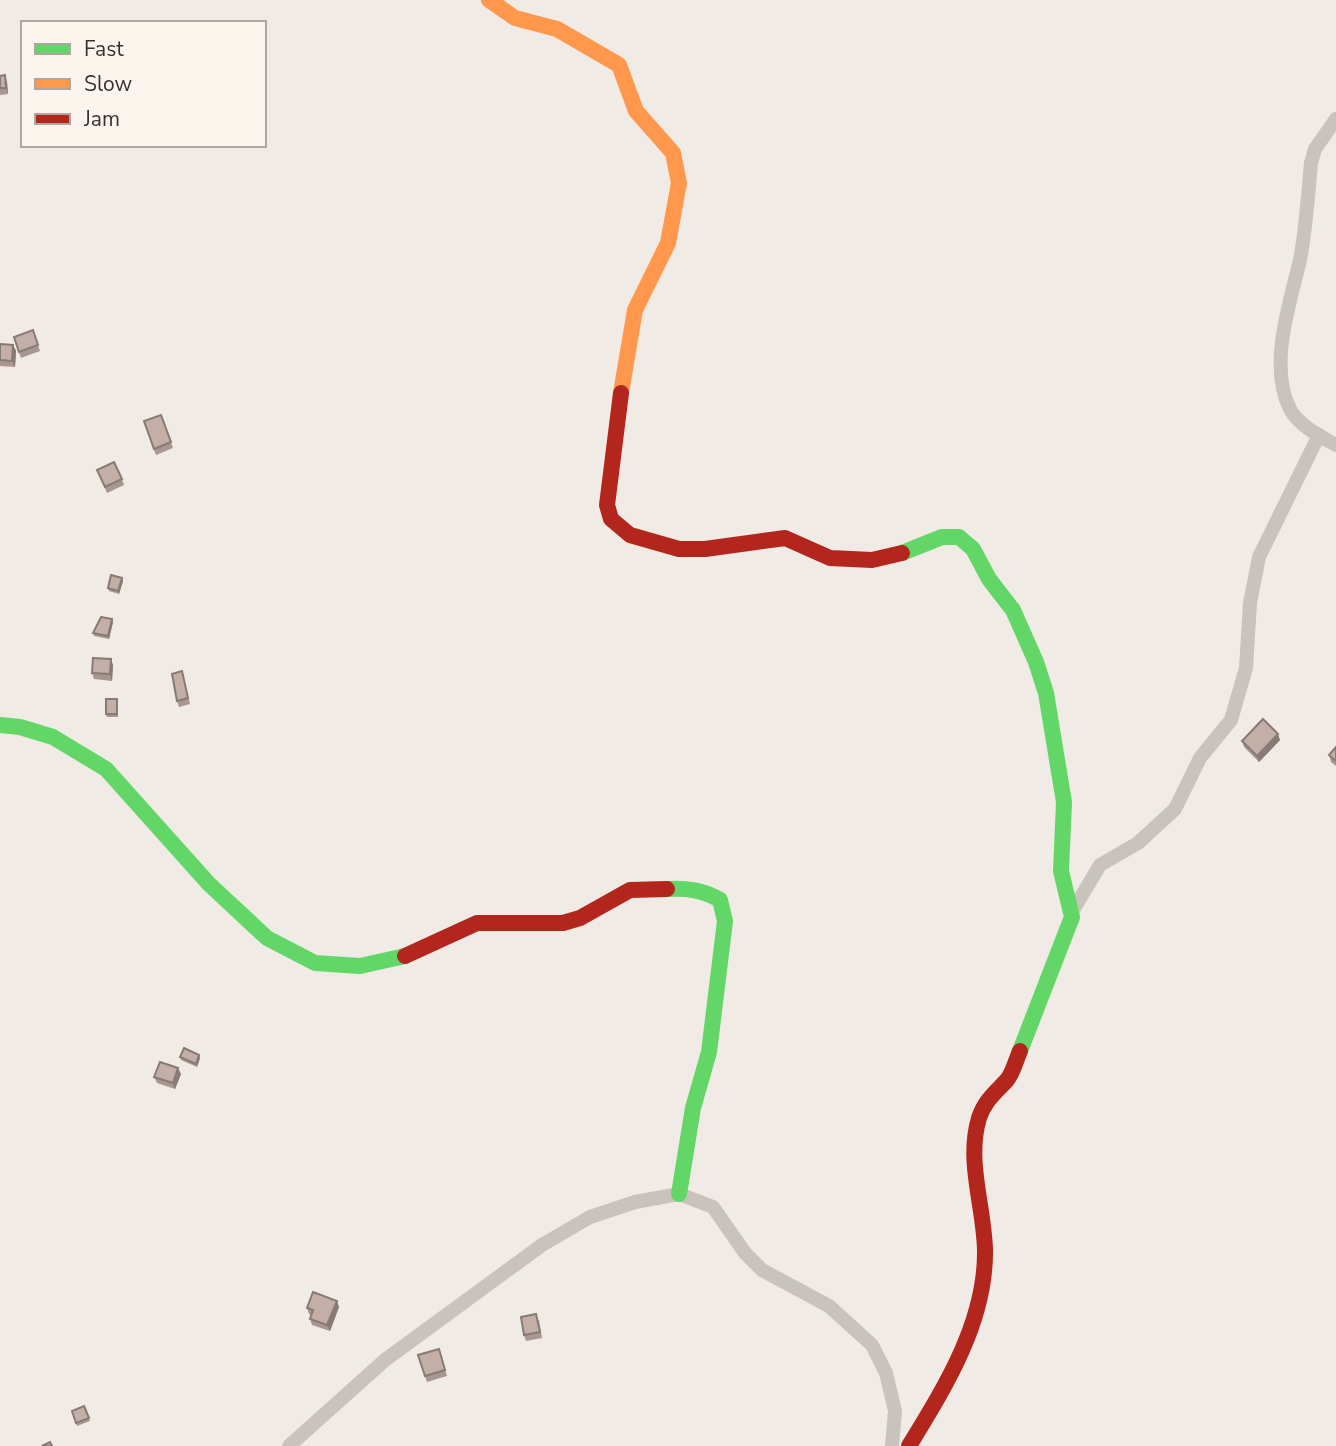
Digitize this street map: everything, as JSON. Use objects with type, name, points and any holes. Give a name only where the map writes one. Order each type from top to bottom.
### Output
[{"type":"street","points":[[489,0],[516,18],[557,29],[619,65],[623,69],[636,111],[676,161],[679,183],[668,243],[635,310],[627,345],[607,505],[611,519],[630,535],[679,549],[705,549],[785,538],[830,558],[872,560],[899,554],[942,537],[952,535],[965,541],[1013,610],[1046,693],[1064,802],[1062,881],[1072,912]]},
{"type":"street","points":[[1336,119],[1315,149],[1311,163],[1300,260],[1288,303],[1282,346],[1282,377],[1287,401],[1298,419],[1336,445]]},
{"type":"street","points":[[909,1446],[955,1370],[978,1303],[984,1247],[974,1154],[985,1105],[1012,1072],[1069,927],[1072,912],[1100,865],[1138,842],[1175,809],[1200,758],[1231,720],[1247,668],[1251,603],[1259,557],[1319,435]]},
{"type":"street","points":[[0,725],[20,727],[53,737],[106,769],[166,838],[241,915],[267,938],[315,963],[360,966],[407,956],[477,923],[563,923],[588,914],[630,890],[689,888],[720,900],[725,921],[709,1052],[693,1108],[679,1194]]},
{"type":"street","points":[[289,1446],[385,1360],[542,1245],[590,1217],[648,1199],[679,1194],[713,1207],[745,1252],[762,1270],[829,1306],[872,1345],[886,1373],[895,1411],[891,1446]]},
{"type":"building","points":[[5,75],[6,88],[0,88],[0,76]]},
{"type":"building","points":[[33,330],[38,345],[19,352],[14,337]]},
{"type":"building","points":[[0,344],[13,345],[12,361],[0,360]]},
{"type":"building","points":[[161,415],[171,442],[154,449],[144,421]]},
{"type":"building","points":[[114,462],[122,479],[105,487],[97,470]]},
{"type":"building","points":[[111,575],[122,578],[118,591],[108,588]]},
{"type":"building","points":[[101,617],[112,619],[108,636],[93,633]]},
{"type":"building","points":[[93,658],[111,659],[110,674],[92,673]]},
{"type":"building","points":[[182,671],[188,698],[177,701],[172,674]]},
{"type":"building","points":[[106,699],[117,699],[117,714],[106,714]]},
{"type":"building","points":[[1263,719],[1278,734],[1257,756],[1242,741]]},
{"type":"building","points":[[1336,747],[1336,761],[1329,755]]},
{"type":"building","points":[[184,1048],[199,1055],[196,1064],[180,1057]]},
{"type":"building","points":[[160,1062],[178,1068],[173,1083],[154,1077]]},
{"type":"building","points":[[313,1292],[337,1301],[327,1325],[310,1319],[313,1310],[307,1308]]},
{"type":"building","points":[[536,1314],[540,1332],[524,1335],[521,1317]]},
{"type":"building","points":[[439,1349],[445,1370],[425,1376],[418,1355]]},
{"type":"building","points":[[84,1406],[89,1418],[76,1423],[72,1411]]},
{"type":"traffic: fast","points":[[902,553],[942,537],[959,537],[973,549],[989,579],[1013,610],[1036,662],[1046,693],[1064,802],[1061,871],[1072,917],[1020,1051]]},
{"type":"traffic: fast","points":[[0,725],[20,727],[53,737],[106,769],[209,884],[267,938],[315,963],[360,966],[405,956]]},
{"type":"traffic: fast","points":[[667,889],[695,890],[720,900],[725,921],[709,1052],[693,1108],[679,1194]]},
{"type":"traffic: slow","points":[[489,0],[515,18],[557,29],[619,65],[636,111],[673,153],[679,183],[668,243],[635,310],[621,393]]},
{"type":"traffic: jam","points":[[621,393],[607,505],[611,519],[630,535],[679,549],[705,549],[785,538],[830,558],[872,560],[902,553]]},
{"type":"traffic: jam","points":[[405,956],[477,923],[563,923],[580,918],[630,890],[667,889]]},
{"type":"traffic: jam","points":[[909,1446],[961,1353],[979,1303],[985,1250],[975,1167],[975,1134],[984,1106],[1009,1077],[1020,1051]]}]
